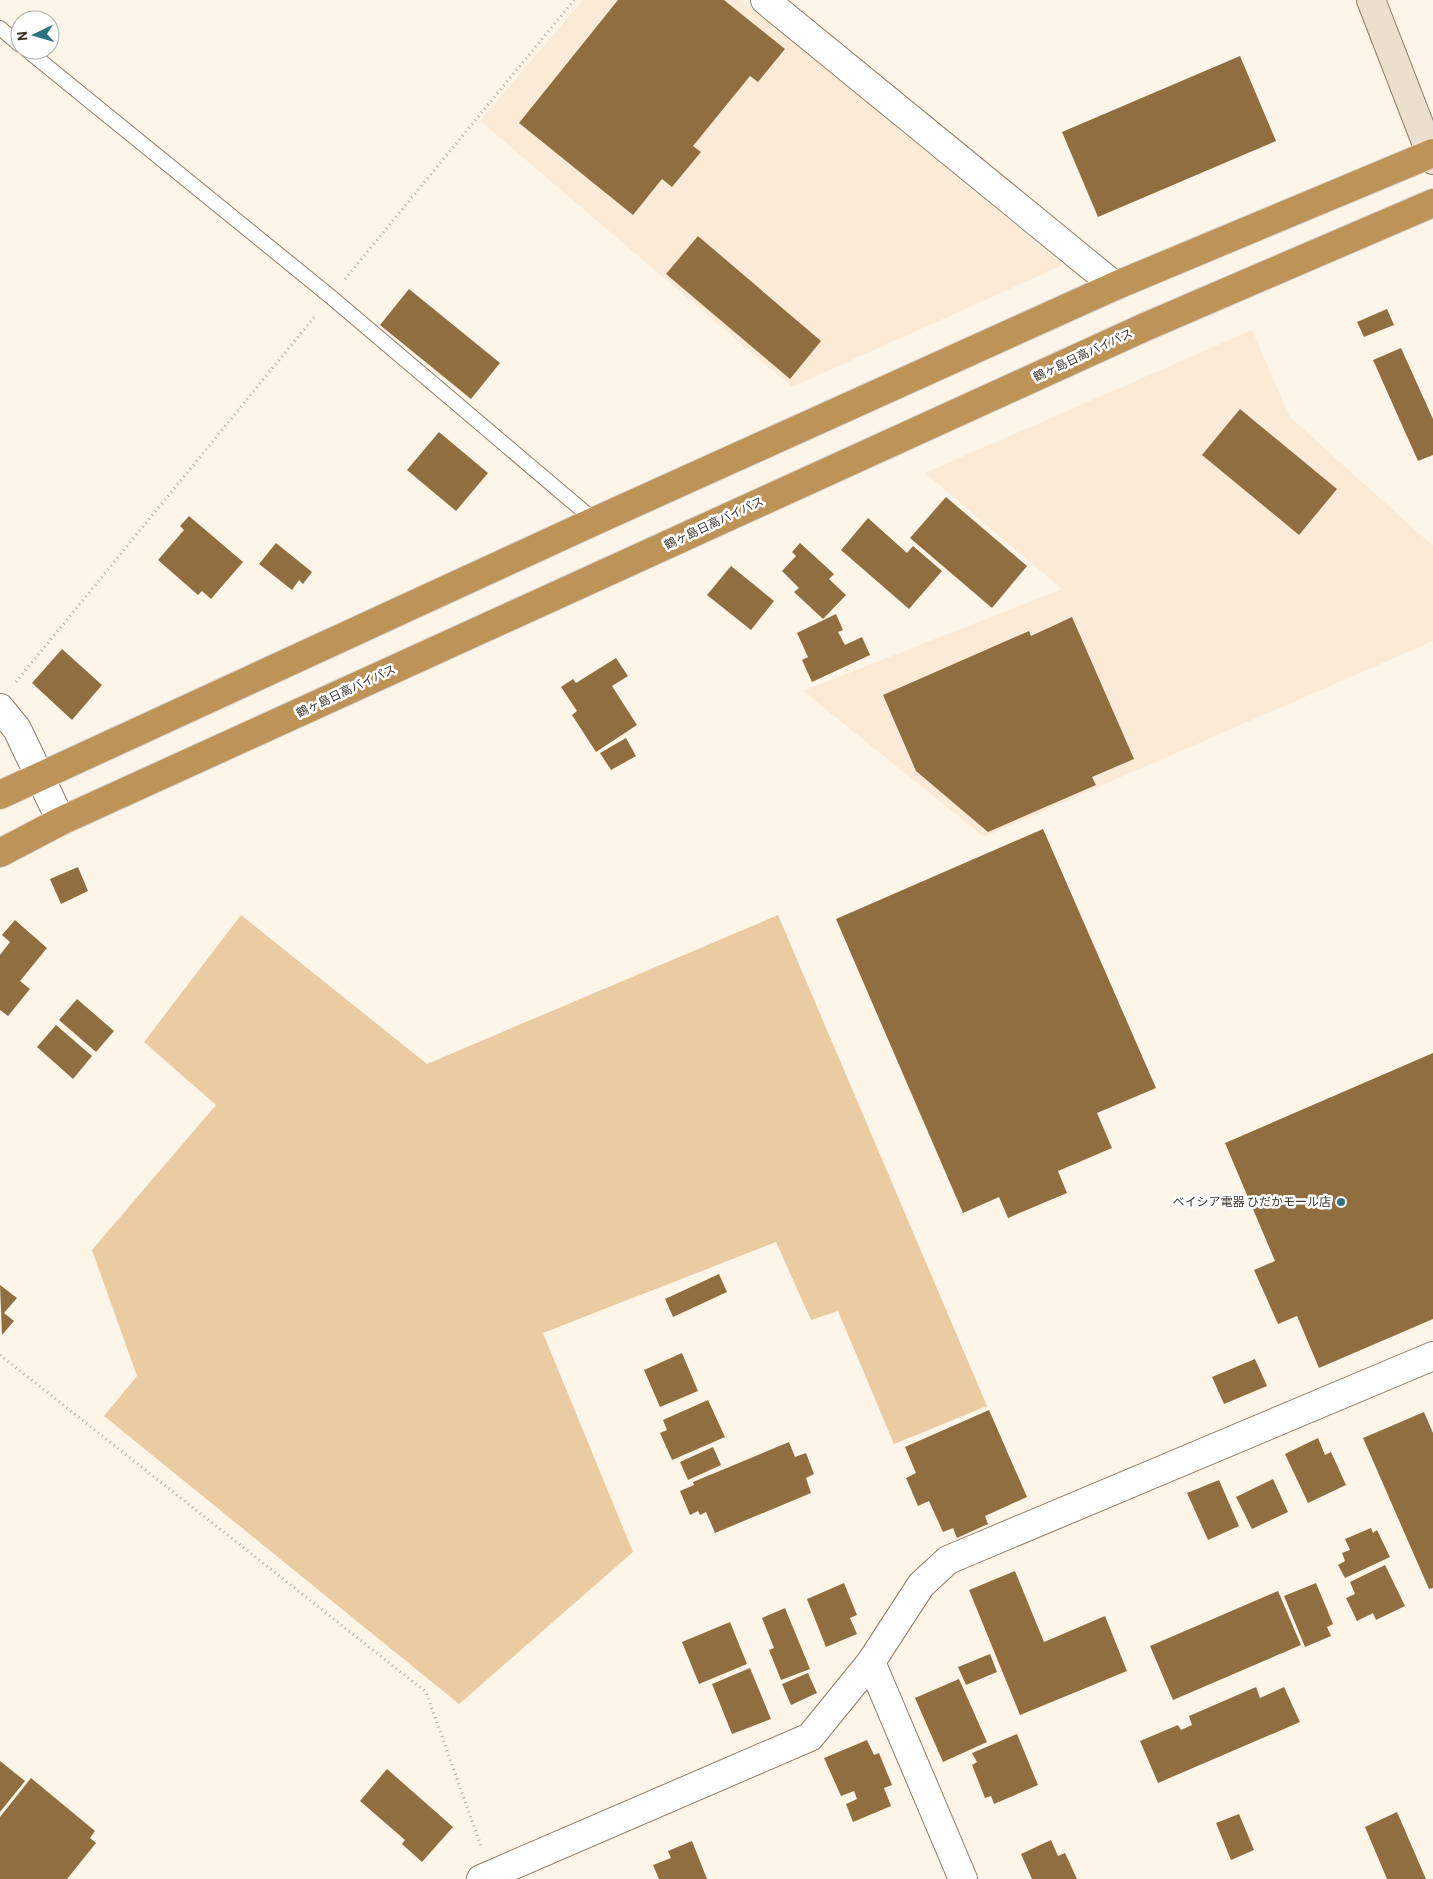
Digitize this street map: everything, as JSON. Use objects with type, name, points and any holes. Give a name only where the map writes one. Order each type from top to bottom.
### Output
[{"type":"highway","points":[[0,795],[595,521],[1115,286],[1432,155]]},
{"type":"highway","name":"鶴ヶ島日高バイパス","points":[[0,853],[61,821],[1145,327],[1433,203]]},
{"type":"street","points":[[765,0],[1115,286]]},
{"type":"street","points":[[1371,0],[1432,155]]},
{"type":"street","points":[[6,697],[17,729],[61,821]]},
{"type":"street","points":[[486,1877],[810,1737],[871,1662],[921,1585],[948,1560],[1433,1356]]},
{"type":"street","points":[[871,1662],[963,1879]]},
{"type":"lane","points":[[0,28],[10,36]]},
{"type":"lane","points":[[38,60],[331,297],[595,521]]},
{"type":"path","points":[[6,697],[574,0]]},
{"type":"path","points":[[0,1355],[426,1692],[486,1877]]},
{"type":"shaded area","points":[[583,0],[742,0],[1063,265],[792,387],[480,121]]},
{"type":"shaded area","points":[[1252,330],[1290,417],[1433,546],[1433,641],[984,837],[803,691],[1062,589],[925,473]]},
{"type":"shaded area","points":[[241,915],[427,1064],[778,915],[987,1406],[894,1444],[838,1311],[811,1320],[776,1242],[543,1333],[633,1552],[459,1704],[104,1416],[137,1376],[92,1250],[216,1105],[144,1042]]},
{"type":"building","points":[[618,0],[724,0],[785,49],[758,82],[750,76],[693,146],[701,152],[672,187],[662,179],[633,215],[519,123]]},
{"type":"building","points":[[1240,56],[1276,141],[1098,217],[1062,132]]},
{"type":"building","points":[[698,236],[821,341],[790,379],[666,274]]},
{"type":"building","points":[[409,289],[500,363],[471,399],[380,325]]},
{"type":"building","points":[[1387,309],[1394,325],[1364,337],[1357,322]]},
{"type":"building","points":[[1401,348],[1433,419],[1433,455],[1418,461],[1373,360]]},
{"type":"building","points":[[1240,409],[1337,489],[1299,535],[1202,455]]},
{"type":"building","points":[[439,432],[488,473],[456,511],[407,470]]},
{"type":"building","points":[[946,497],[1027,566],[992,608],[910,538]]},
{"type":"building","points":[[189,516],[243,562],[211,599],[202,591],[198,595],[158,560],[184,530],[180,526]]},
{"type":"building","points":[[868,518],[907,553],[913,546],[942,571],[909,609],[841,550]]},
{"type":"building","points":[[276,543],[312,572],[303,584],[299,580],[292,590],[259,564]]},
{"type":"building","points":[[800,543],[834,574],[829,579],[846,595],[823,619],[794,592],[799,588],[782,571],[796,556],[792,552]]},
{"type":"building","points":[[731,566],[774,601],[751,630],[707,595]]},
{"type":"building","points":[[836,614],[843,630],[838,632],[845,645],[862,637],[870,655],[812,682],[802,660],[808,657],[797,633]]},
{"type":"building","points":[[1072,617],[1134,759],[1092,777],[1096,785],[988,832],[916,771],[883,695],[1029,631],[1031,636]]},
{"type":"building","points":[[62,649],[102,685],[72,720],[32,683]]},
{"type":"building","points":[[616,658],[628,676],[612,686],[637,725],[596,752],[572,715],[577,711],[561,687],[573,679],[576,683]]},
{"type":"building","points":[[626,738],[636,756],[611,770],[600,753]]},
{"type":"building","points":[[1043,829],[1156,1088],[1097,1113],[1112,1148],[1058,1171],[1067,1193],[1008,1218],[999,1197],[963,1213],[836,919]]},
{"type":"building","points":[[78,867],[88,891],[61,904],[50,879]]},
{"type":"building","points":[[15,920],[47,948],[20,981],[30,989],[8,1016],[0,1010],[0,955],[10,942],[2,935]]},
{"type":"building","points":[[77,999],[114,1031],[96,1052],[59,1020]]},
{"type":"building","points":[[56,1025],[92,1056],[73,1079],[37,1047]]},
{"type":"building","name":"ベイシア電器 ひだかモール店","points":[[1433,1053],[1433,1319],[1319,1368],[1297,1316],[1278,1324],[1254,1270],[1275,1261],[1225,1143]]},
{"type":"building","points":[[719,1274],[727,1292],[673,1317],[665,1299]]},
{"type":"building","points":[[0,1285],[17,1298],[4,1313],[14,1321],[2,1335]]},
{"type":"building","points":[[682,1353],[698,1391],[660,1407],[644,1370]]},
{"type":"building","points":[[1255,1359],[1267,1386],[1224,1404],[1212,1377]]},
{"type":"building","points":[[708,1400],[725,1437],[672,1460],[660,1433],[667,1430],[663,1420]]},
{"type":"building","points":[[989,1410],[1027,1497],[985,1516],[988,1524],[957,1538],[953,1528],[943,1532],[929,1501],[918,1506],[906,1478],[916,1473],[905,1447]]},
{"type":"building","points":[[1424,1412],[1433,1433],[1433,1588],[1429,1589],[1363,1438]]},
{"type":"building","points":[[1318,1438],[1325,1455],[1331,1452],[1346,1485],[1308,1503],[1285,1454]]},
{"type":"building","points":[[789,1442],[795,1457],[806,1453],[814,1474],[806,1478],[811,1493],[715,1533],[706,1512],[700,1515],[698,1511],[690,1515],[680,1491],[694,1485],[693,1482]]},
{"type":"building","points":[[713,1447],[721,1465],[688,1480],[680,1462]]},
{"type":"building","points":[[1273,1479],[1288,1512],[1252,1529],[1236,1497]]},
{"type":"building","points":[[1219,1480],[1239,1526],[1208,1540],[1187,1493]]},
{"type":"building","points":[[1371,1528],[1373,1533],[1377,1530],[1390,1557],[1345,1578],[1338,1565],[1345,1561],[1342,1553],[1350,1550],[1345,1539]]},
{"type":"building","points":[[1385,1565],[1405,1606],[1376,1620],[1373,1613],[1357,1621],[1346,1598],[1355,1594],[1350,1582]]},
{"type":"building","points":[[1015,1571],[1044,1642],[1105,1616],[1127,1671],[1020,1715],[969,1590]]},
{"type":"building","points":[[844,1583],[857,1615],[850,1618],[857,1634],[826,1647],[807,1599]]},
{"type":"building","points":[[1316,1583],[1333,1624],[1327,1627],[1331,1636],[1305,1647],[1284,1596]]},
{"type":"building","points":[[1278,1591],[1301,1645],[1173,1700],[1150,1646]]},
{"type":"building","points":[[785,1608],[810,1669],[781,1680],[769,1650],[774,1648],[762,1618]]},
{"type":"building","points":[[730,1622],[747,1664],[699,1684],[682,1642]]},
{"type":"building","points":[[990,1654],[997,1672],[966,1685],[958,1667]]},
{"type":"building","points":[[750,1668],[771,1719],[732,1734],[712,1684]]},
{"type":"building","points":[[808,1673],[817,1693],[791,1705],[782,1684]]},
{"type":"building","points":[[959,1679],[987,1742],[943,1762],[915,1698]]},
{"type":"building","points":[[1256,1687],[1260,1698],[1284,1687],[1300,1722],[1158,1783],[1140,1741],[1178,1725],[1181,1730],[1192,1725],[1189,1716]]},
{"type":"building","points":[[1017,1734],[1038,1785],[994,1804],[991,1796],[985,1798],[972,1765],[977,1762],[972,1753]]},
{"type":"building","points":[[867,1740],[874,1755],[879,1753],[892,1785],[884,1788],[891,1806],[853,1822],[846,1804],[857,1799],[854,1791],[841,1796],[824,1758]]},
{"type":"building","points":[[0,1761],[25,1781],[0,1812]]},
{"type":"building","points":[[387,1769],[453,1827],[422,1862],[402,1844],[405,1840],[360,1801]]},
{"type":"building","points":[[31,1778],[95,1831],[90,1838],[96,1843],[67,1879],[0,1879],[0,1817]]},
{"type":"building","points":[[1397,1812],[1426,1879],[1387,1879],[1365,1827]]},
{"type":"building","points":[[1239,1814],[1254,1850],[1231,1860],[1216,1823]]},
{"type":"building","points":[[1051,1840],[1058,1856],[1065,1853],[1077,1879],[1032,1879],[1021,1854]]},
{"type":"building","points":[[692,1841],[707,1879],[659,1879],[653,1865],[671,1858],[668,1851]]},
{"type":"place","name":"ベイシア電器 ひだかモール店","points":[[1341,1202]]}]
